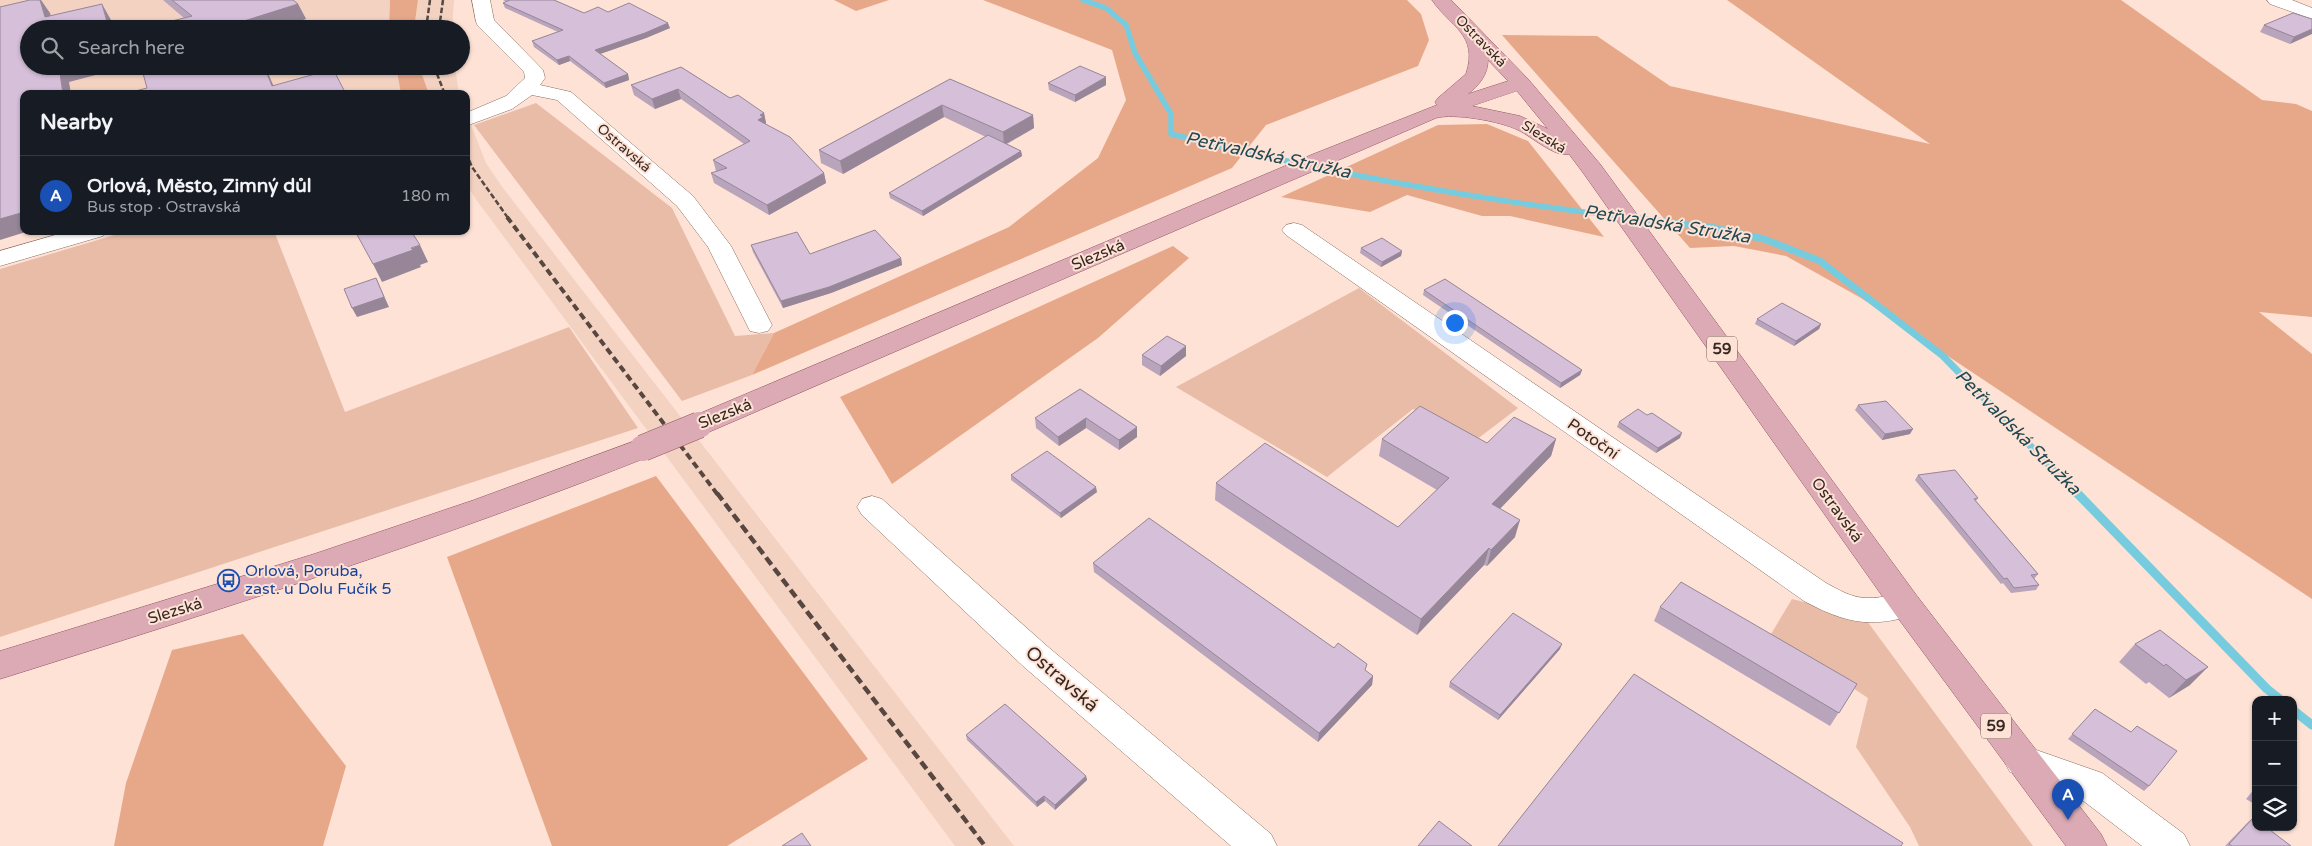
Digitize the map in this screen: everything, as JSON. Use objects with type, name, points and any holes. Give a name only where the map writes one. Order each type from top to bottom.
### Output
[{"type":"main road","name":"Ostravská","points":[[1441,0],[1522,83]]},
{"type":"main road","points":[[1432,113],[1468,85],[1478,72],[1480,59],[1474,32]]},
{"type":"main road","name":"Slezská","points":[[0,665],[347,556],[581,473],[914,335],[1432,113],[1522,83]]},
{"type":"main road","name":"59","points":[[1522,83],[1592,169]]},
{"type":"main road","name":"Slezská","points":[[1432,113],[1481,112],[1521,122],[1538,130],[1592,169]]},
{"type":"main road","name":"Ostravská","points":[[1592,169],[1906,605],[2088,846]]},
{"type":"street","points":[[470,118],[507,104],[529,88],[535,78],[533,70],[485,22],[481,0]]},
{"type":"street","points":[[2276,0],[2312,14]]},
{"type":"street","name":"Ostravská","points":[[529,88],[564,96],[684,201],[719,246],[759,325]]},
{"type":"street","name":"Potoční","points":[[1294,230],[1815,592],[1841,606],[1867,611],[1906,605]]},
{"type":"street","points":[[0,259],[81,235]]},
{"type":"street","name":"Ostravská","points":[[872,507],[1035,656],[1258,846]]},
{"type":"street","points":[[2022,761],[2088,784],[2171,846]]},
{"type":"shaded area","points":[[0,0],[390,0],[389,20],[20,20],[20,75],[398,75],[400,90],[20,90],[20,232],[0,239]]},
{"type":"shaded area","points":[[390,0],[418,0],[415,20],[389,20]]},
{"type":"shaded area","points":[[418,0],[454,0],[453,20],[415,20]]},
{"type":"shaded area","points":[[834,0],[889,0],[856,11]]},
{"type":"shaded area","points":[[983,0],[1407,0],[1421,14],[1429,40],[1418,66],[1266,125],[1232,168],[752,375],[774,333],[1009,227],[1098,158],[1126,100],[1112,50]]},
{"type":"shaded area","points":[[1727,0],[2121,0],[2262,100],[2296,104],[2312,111],[2312,317],[2259,312],[2312,354],[2312,599],[1861,298],[1786,256],[1734,246],[1690,248],[1502,35],[1597,36],[1670,86],[1930,144]]},
{"type":"shaded area","points":[[398,75],[422,75],[428,90],[400,90]]},
{"type":"shaded area","points":[[422,75],[456,75],[458,90],[428,90]]},
{"type":"shaded area","points":[[536,103],[672,208],[735,336],[774,333],[752,375],[682,401],[474,125]]},
{"type":"shaded area","points":[[470,122],[486,163],[503,188],[1014,846],[955,846],[470,190]]},
{"type":"shaded area","points":[[1487,124],[1528,141],[1604,237],[1510,216],[1482,216],[1407,195],[1370,212],[1281,197],[1438,125]]},
{"type":"shaded area","points":[[115,235],[276,235],[345,412],[569,327],[638,428],[0,637],[0,269]]},
{"type":"shaded area","points":[[1173,246],[1189,258],[1098,338],[892,484],[840,397]]},
{"type":"shaded area","points":[[1359,288],[1518,408],[1476,440],[1413,409],[1327,477],[1176,387]]},
{"type":"shaded area","points":[[656,476],[868,759],[727,846],[552,846],[447,557]]},
{"type":"shaded area","points":[[1792,599],[1864,617],[2033,846],[1919,846],[1910,827],[1856,747],[1868,698],[1771,634]]},
{"type":"shaded area","points":[[243,634],[346,766],[323,846],[114,846],[126,783],[172,650]]},
{"type":"building","points":[[30,0],[40,0],[45,17],[102,4],[106,20],[20,20],[20,75],[60,75],[62,90],[20,90],[20,213],[0,219],[0,7]]},
{"type":"building","points":[[172,0],[293,0],[298,4],[247,20],[176,20],[192,16]]},
{"type":"building","points":[[510,0],[554,0],[584,13],[598,7],[608,12],[629,3],[668,23],[595,50],[628,74],[604,83],[569,56],[557,60],[532,41],[563,30],[503,3]]},
{"type":"building","points":[[2293,13],[2312,19],[2312,29],[2294,37],[2264,25]]},
{"type":"building","points":[[1080,66],[1106,77],[1075,95],[1048,83]]},
{"type":"building","points":[[681,67],[730,98],[738,95],[764,113],[760,115],[763,117],[758,120],[790,137],[824,173],[767,205],[711,173],[727,168],[713,160],[750,141],[678,89],[652,99],[631,85]]},
{"type":"building","points":[[143,75],[268,75],[272,86],[311,75],[336,75],[344,90],[139,90],[147,88]]},
{"type":"building","points":[[950,79],[1033,115],[1003,132],[942,105],[840,161],[819,150]]},
{"type":"building","points":[[988,135],[1021,151],[922,211],[889,193]]},
{"type":"building","points":[[875,230],[901,258],[829,287],[781,301],[751,245],[797,232],[810,254]]},
{"type":"building","points":[[357,235],[414,235],[420,245],[411,248],[413,250],[373,264]]},
{"type":"building","points":[[1382,238],[1402,251],[1382,262],[1361,248]]},
{"type":"building","points":[[376,278],[384,297],[352,308],[344,289]]},
{"type":"building","points":[[1445,279],[1582,370],[1561,383],[1424,290]]},
{"type":"building","points":[[1782,303],[1821,324],[1796,341],[1757,319]]},
{"type":"building","points":[[1167,336],[1186,346],[1161,366],[1142,355]]},
{"type":"building","points":[[1080,389],[1137,427],[1119,440],[1086,418],[1058,437],[1035,418]]},
{"type":"building","points":[[1886,401],[1913,429],[1885,434],[1858,405]]},
{"type":"building","points":[[1420,406],[1487,443],[1514,417],[1556,439],[1492,504],[1520,520],[1491,550],[1489,548],[1421,619],[1216,483],[1265,443],[1398,527],[1449,478],[1382,439]]},
{"type":"building","points":[[1638,409],[1647,415],[1652,413],[1682,433],[1658,448],[1619,422]]},
{"type":"building","points":[[1047,451],[1096,487],[1060,513],[1011,475]]},
{"type":"building","points":[[1955,470],[1978,498],[1974,499],[2038,574],[2031,575],[2039,585],[2014,588],[2007,578],[2004,579],[1918,475]]},
{"type":"building","points":[[1149,518],[1334,648],[1338,643],[1367,664],[1365,670],[1373,676],[1319,733],[1093,563]]},
{"type":"building","points":[[1681,582],[1857,684],[1839,713],[1660,607]]},
{"type":"building","points":[[1513,613],[1562,644],[1500,715],[1450,682]]},
{"type":"building","points":[[2160,630],[2208,667],[2186,680],[2166,664],[2164,666],[2135,644]]},
{"type":"building","points":[[1634,674],[1903,843],[1901,846],[1498,846]]},
{"type":"building","points":[[1005,704],[1086,776],[1055,805],[1044,796],[1036,802],[966,735]]},
{"type":"building","points":[[2095,709],[2131,732],[2137,726],[2177,751],[2149,786],[2072,734]]},
{"type":"building","points":[[2252,819],[2252,831],[2271,831],[2291,846],[2232,846],[2229,844]]},
{"type":"building","points":[[1439,821],[1472,846],[1418,846]]},
{"type":"building","points":[[802,833],[811,846],[782,846]]},
{"type":"waterway","name":"Petřvaldská Stružka","points":[[1083,0],[1106,8],[1126,25],[1135,53],[1171,114],[1171,134],[1285,161],[1400,184],[1517,203],[1633,218]]},
{"type":"waterway","name":"Petřvaldská Stružka","points":[[1622,217],[1710,227],[1764,239],[1820,261],[1943,356],[2078,495]]},
{"type":"waterway","name":"Petřvaldská Stružka","points":[[2077,493],[2276,696]]},
{"type":"waterway","name":"Petřvaldská Stružka","points":[[2297,713],[2312,725]]},
{"type":"railway","points":[[427,20],[430,0]]},
{"type":"railway","points":[[440,20],[443,0]]},
{"type":"railway","points":[[437,75],[443,90]]},
{"type":"railway","points":[[470,162],[508,218]]},
{"type":"railway","points":[[507,217],[718,495]]},
{"type":"railway","points":[[717,493],[985,846]]},
{"type":"place","name":"Orlová, Poruba, zast. u Dolu Fučík 5","points":[[229,580]]},
{"type":"place","name":"Orlová, Město, Zimný důl","points":[[2068,820]]}]
